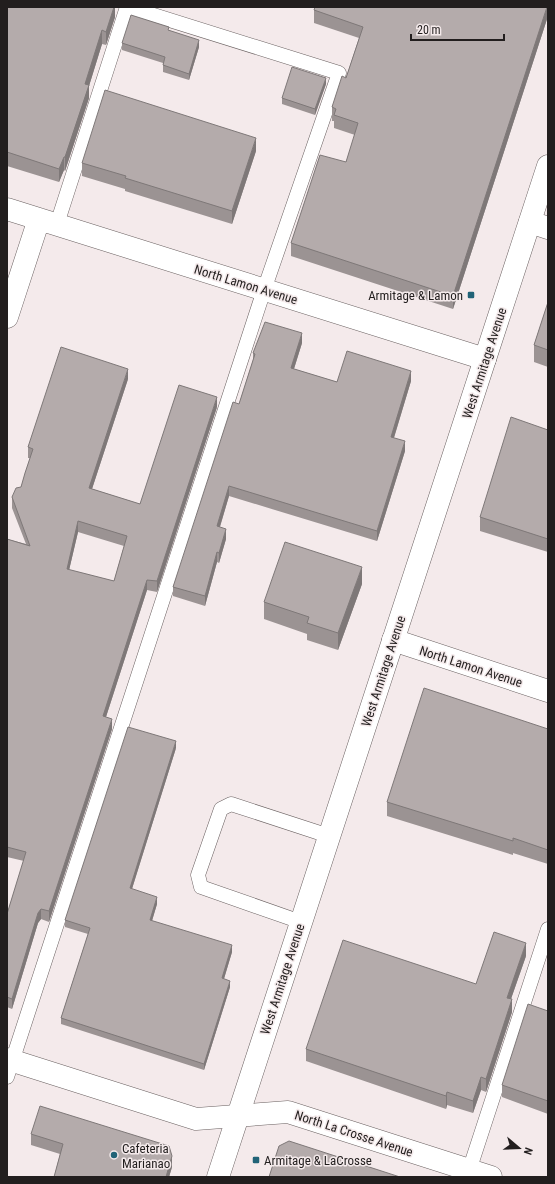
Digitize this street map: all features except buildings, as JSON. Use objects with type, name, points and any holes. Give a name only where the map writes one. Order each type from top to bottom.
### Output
[{"type":"street","name":"West Armitage Avenue","points":[[218,1177],[485,359],[539,225],[548,166]]},
{"type":"street","name":"North Lamon Avenue","points":[[7,209],[485,359]]},
{"type":"street","points":[[7,317],[48,221]]},
{"type":"street","name":"North Lamon Avenue","points":[[393,640],[548,691]]},
{"type":"street","name":"North La Crosse Avenue","points":[[9,1066],[196,1119],[288,1112],[468,1173],[491,1177]]},
{"type":"lane","points":[[9,1066],[264,290],[339,73],[128,7],[48,221]]},
{"type":"lane","points":[[301,922],[201,887],[198,875],[221,809],[231,804],[329,836]]},
{"type":"lane","points":[[468,1173],[548,929]]},
{"type":"place","name":"Armitage & Lamon","points":[[471,295]]},
{"type":"place","name":"Cafeteria Marianao","points":[[114,1155]]},
{"type":"place","name":"Armitage & LaCrosse","points":[[256,1160]]}]
